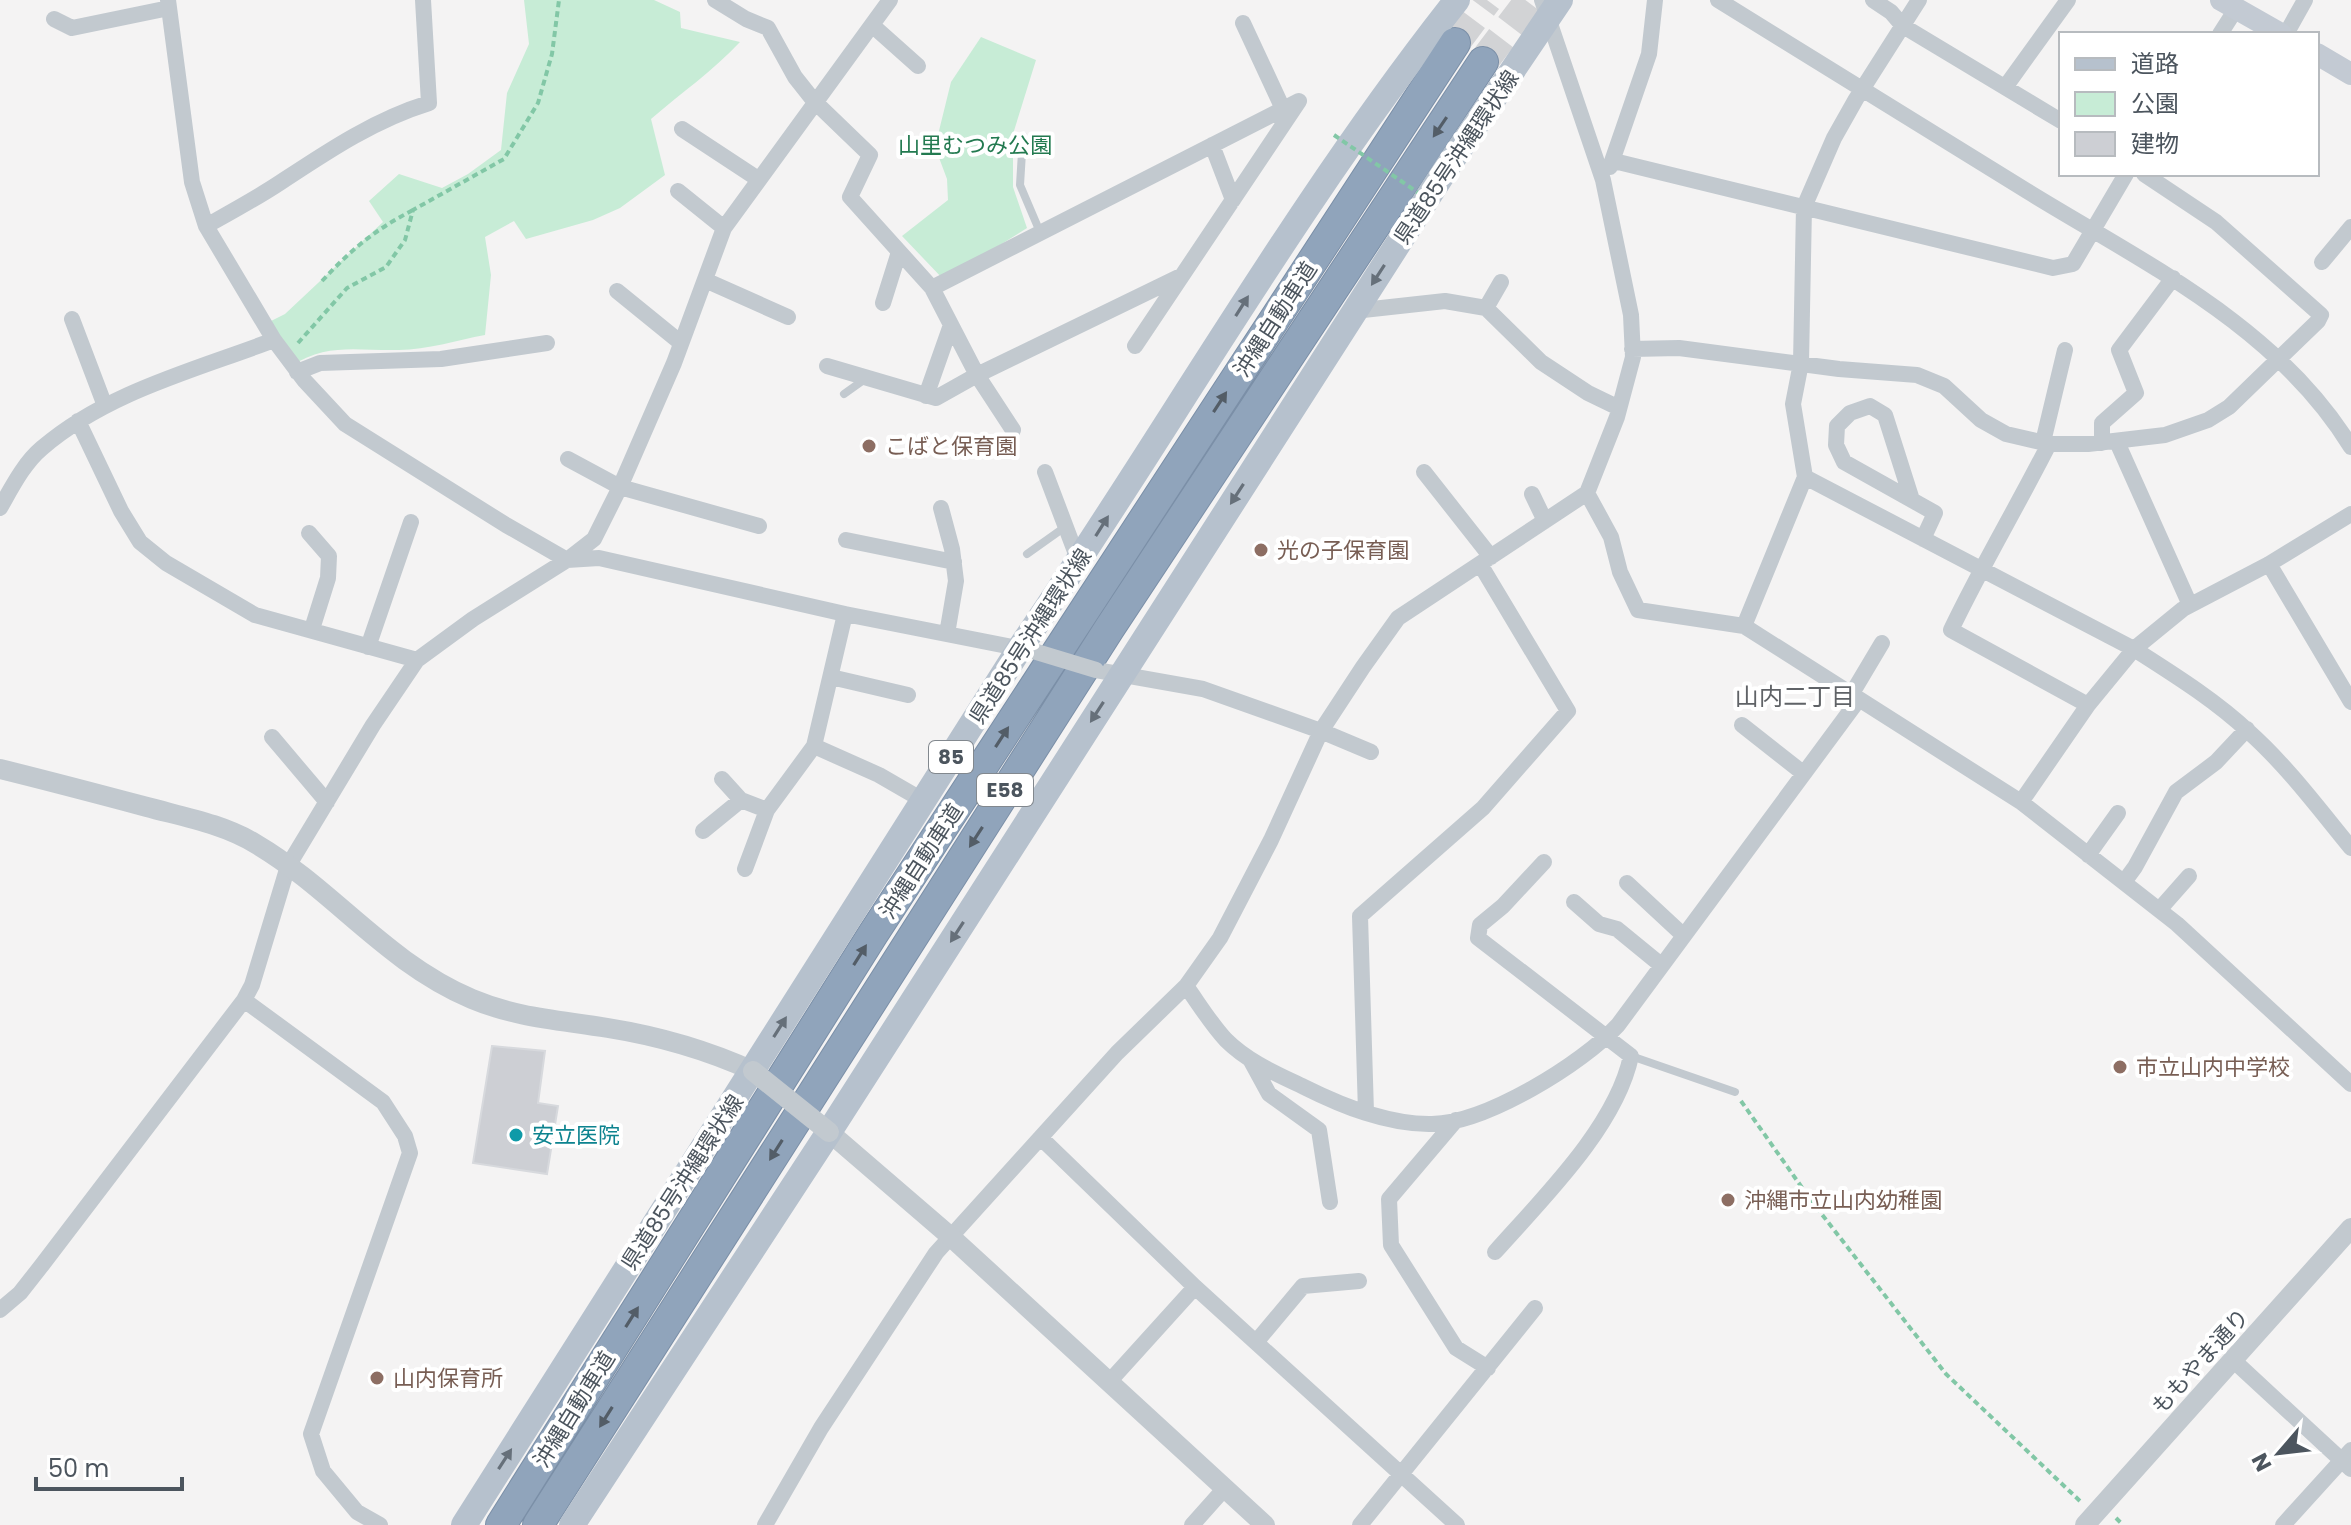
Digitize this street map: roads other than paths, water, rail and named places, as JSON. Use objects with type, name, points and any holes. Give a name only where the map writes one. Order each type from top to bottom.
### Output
[{"type":"highway","name":"沖縄自動車道","points":[[501,1525],[873,934],[1455,43]]},
{"type":"highway","name":"沖縄自動車道","points":[[538,1525],[1092,655],[1483,62]]},
{"type":"main road","name":"県道85号沖縄環状線","points":[[464,1525],[924,801],[1025,649],[1323,183],[1409,61],[1457,0]]},
{"type":"main road","points":[[2229,5],[2279,32]]},
{"type":"main road","name":"県道85号沖縄環状線","points":[[572,1525],[829,1132],[1108,673],[1354,311],[1550,7]]},
{"type":"main road","points":[[2319,55],[2351,74]]},
{"type":"street","points":[[206,226],[281,183],[318,156],[391,116],[429,103],[423,0]]},
{"type":"street","points":[[715,0],[768,28],[795,77],[814,101],[870,155],[850,197],[932,288],[977,375],[1013,430]]},
{"type":"street","points":[[0,1310],[20,1293],[244,1000],[252,985],[288,866],[373,725],[417,660],[594,539],[620,487],[681,343],[724,228],[890,0]]},
{"type":"street","points":[[1603,180],[1614,161],[1649,54],[1655,0]]},
{"type":"street","points":[[1718,0],[2093,232],[2173,278],[2229,317],[2278,357],[2316,400],[2351,447]]},
{"type":"street","points":[[1873,0],[1891,12],[1903,26],[2059,120]]},
{"type":"street","points":[[1744,626],[1805,477],[1793,404],[1801,363],[1804,207],[1834,138],[1919,0]]},
{"type":"street","points":[[2006,86],[2068,0]]},
{"type":"street","points":[[2284,32],[2305,0]]},
{"type":"street","points":[[54,19],[72,28],[168,4],[192,182],[206,226],[285,356],[345,424],[417,471],[567,560],[599,558],[845,614],[1025,649],[1108,673],[1203,689],[1371,752]]},
{"type":"street","points":[[2221,32],[2229,5]]},
{"type":"street","points":[[765,1525],[821,1428],[936,1253],[1117,1053],[1186,986],[1220,938],[1249,885],[1321,731],[1398,618],[1587,493],[1619,408],[1632,349],[1631,315],[1603,180],[1550,7]]},
{"type":"street","points":[[1243,23],[1283,109]]},
{"type":"street","points":[[872,25],[918,66]]},
{"type":"street","points":[[932,288],[1299,101],[1135,346]]},
{"type":"street","points":[[682,129],[758,179]]},
{"type":"street","points":[[1212,145],[1233,200]]},
{"type":"street","points":[[1614,161],[2053,268],[2073,264],[2125,176]]},
{"type":"street","points":[[1632,349],[1679,348],[1917,375],[1944,386],[1981,420],[2006,434],[2046,443],[2109,442],[2165,435],[2208,420],[2229,407],[2321,315],[2216,222],[2147,176]]},
{"type":"street","points":[[678,191],[724,228]]},
{"type":"street","points":[[2322,262],[2351,227]]},
{"type":"street","points":[[883,303],[899,252]]},
{"type":"street","points":[[827,366],[936,398],[1182,276]]},
{"type":"street","points":[[2173,278],[2119,350],[2136,393],[2102,423],[2190,605]]},
{"type":"street","points":[[705,280],[788,317]]},
{"type":"street","points":[[1486,308],[1501,282]]},
{"type":"street","points":[[617,291],[681,343]]},
{"type":"street","points":[[1354,311],[1445,301],[1486,308],[1541,362],[1588,393],[1619,408]]},
{"type":"street","points":[[72,319],[105,406]]},
{"type":"street","points":[[926,396],[951,325]]},
{"type":"street","points":[[0,508],[15,480],[40,449],[78,421],[105,406],[274,340]]},
{"type":"street","points":[[297,372],[320,363],[441,359],[547,343]]},
{"type":"street","points":[[2065,350],[2046,443],[2011,520],[1980,569],[1951,630],[2088,705]]},
{"type":"street","points":[[1912,500],[1885,415],[1870,406],[1850,413],[1837,426],[1836,445],[1844,462],[1935,513],[1923,539]]},
{"type":"street","points":[[78,421],[121,511],[140,542],[166,563],[255,615],[417,660]]},
{"type":"street","points":[[568,459],[620,487],[759,526]]},
{"type":"street","points":[[1045,472],[1079,562]]},
{"type":"street","points":[[1366,1112],[1360,916],[1483,808],[1568,711],[1485,560],[1424,472]]},
{"type":"street","points":[[1805,477],[2134,649],[2177,677],[2247,729],[2273,754],[2351,848]]},
{"type":"street","points":[[1587,493],[1611,537],[1620,572],[1638,610],[1744,626],[2021,802],[2159,910],[2351,1084]]},
{"type":"street","points":[[1532,494],[1545,521]]},
{"type":"street","points":[[941,508],[956,581],[947,634]]},
{"type":"street","points":[[2021,802],[2088,705],[2134,649],[2190,605],[2269,564],[2351,514]]},
{"type":"street","points":[[368,647],[411,522]]},
{"type":"street","points":[[309,533],[329,556],[328,578],[312,629]]},
{"type":"street","points":[[846,540],[954,562]]},
{"type":"street","points":[[2269,564],[2351,702]]},
{"type":"street","points":[[745,869],[767,810],[814,746],[845,614]]},
{"type":"street","points":[[1186,986],[1226,1039],[1250,1059],[1334,1102],[1406,1122],[1433,1124],[1487,1110],[1579,1060],[1607,1037],[1803,773],[1855,697],[1882,643]]},
{"type":"street","points":[[831,677],[908,695]]},
{"type":"street","points":[[1742,725],[1803,773]]},
{"type":"street","points":[[2124,882],[2176,792],[2216,762],[2247,729]]},
{"type":"street","points":[[272,737],[327,802]]},
{"type":"street","points":[[814,746],[879,775],[924,801]]},
{"type":"street","points":[[0,769],[224,829],[259,846],[288,866],[390,952],[470,998],[523,1016],[644,1035],[727,1059],[753,1071],[951,1237],[1265,1525]]},
{"type":"street","points":[[722,779],[741,800],[767,810]]},
{"type":"street","points":[[703,831],[741,800]]},
{"type":"street","points":[[2088,855],[2118,813]]},
{"type":"street","points":[[1495,1252],[1588,1147],[1628,1072],[1631,1056],[1478,938],[1480,925],[1503,906],[1544,862]]},
{"type":"street","points":[[2159,910],[2189,876]]},
{"type":"street","points":[[1627,883],[1683,935]]},
{"type":"street","points":[[1574,902],[1599,924],[1617,929],[1661,965]]},
{"type":"street","points":[[244,1000],[383,1102],[405,1136],[410,1153],[311,1434],[323,1471],[357,1512],[380,1525]]},
{"type":"street","points":[[1250,1059],[1269,1094],[1319,1130],[1330,1202]]},
{"type":"street","points":[[1456,1120],[1389,1199],[1391,1245],[1456,1348],[1488,1368]]},
{"type":"street","points":[[1041,1138],[1195,1287],[1457,1525]]},
{"type":"street","name":"ももやま通り","points":[[2090,1520],[2351,1228]]},
{"type":"street","points":[[1257,1341],[1303,1286],[1359,1281]]},
{"type":"street","points":[[1109,1382],[1195,1287]]},
{"type":"street","points":[[1360,1525],[1535,1308]]},
{"type":"street","points":[[2233,1360],[2348,1460],[2283,1525]]},
{"type":"street","points":[[1192,1525],[1225,1488]]},
{"type":"lane","points":[[1023,136],[1020,185],[1040,233]]},
{"type":"lane","points":[[844,394],[866,378]]},
{"type":"lane","points":[[1027,554],[1066,526]]},
{"type":"lane","points":[[1631,1056],[1735,1092]]},
{"type":"tunnel","points":[[1455,43],[1487,0]]},
{"type":"tunnel","points":[[1483,62],[1530,0]]},
{"type":"place","name":"こばと保育園","points":[[869,446]]},
{"type":"place","name":"光の子保育園","points":[[1261,550]]},
{"type":"place","name":"市立山内中学校","points":[[2120,1067]]},
{"type":"place","name":"安立医院","points":[[516,1135]]},
{"type":"place","name":"沖縄市立山内幼稚園","points":[[1728,1200]]},
{"type":"place","name":"山内保育所","points":[[377,1378]]},
{"type":"district","name":"山内二丁目","points":[[1795,697]]},
{"type":"park label","name":"山里むつみ公園","points":[[975,145]]}]
